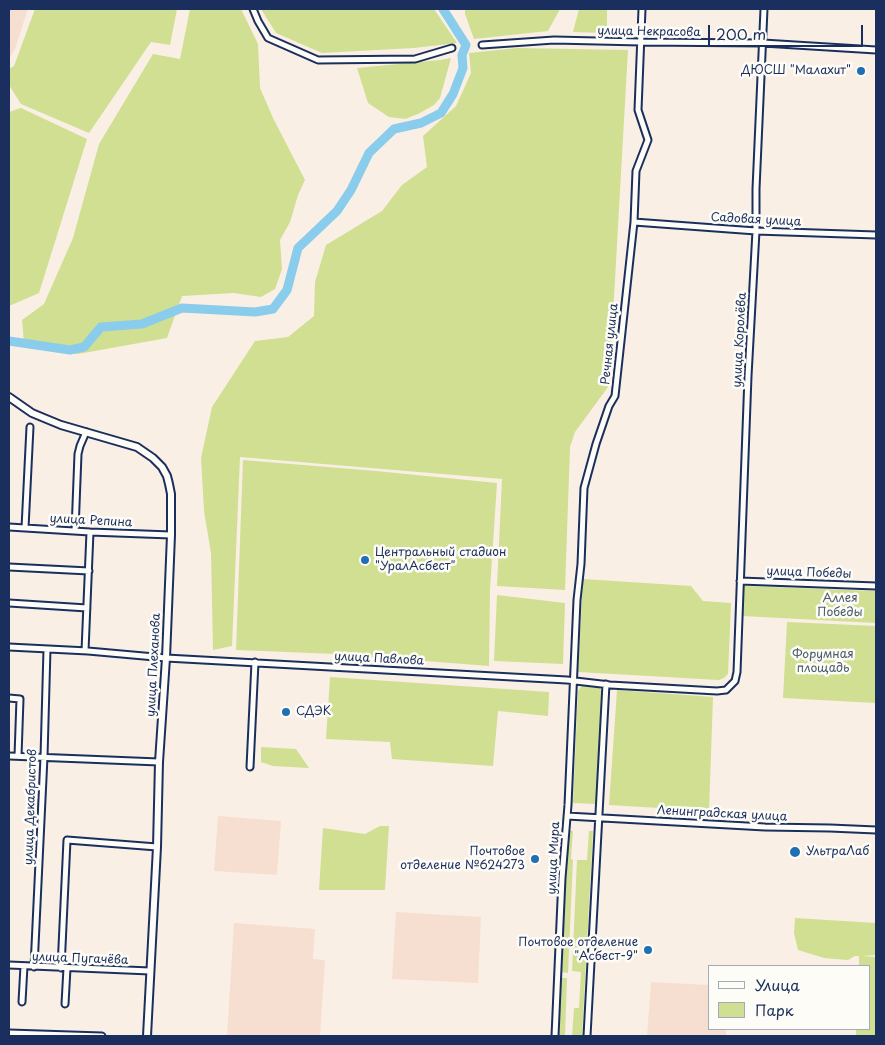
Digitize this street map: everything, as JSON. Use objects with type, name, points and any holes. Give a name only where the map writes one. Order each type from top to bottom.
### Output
[{"type":"main road","name":"улица Плеханова","points":[[9,398],[32,413],[44,418],[138,448],[162,467],[167,476],[171,494],[166,658],[147,1036]]},
{"type":"street","points":[[253,9],[268,38],[318,60],[415,59],[452,48]]},
{"type":"street","name":"Речная улица","points":[[574,680],[584,488],[596,444],[609,406],[615,396],[634,222],[636,170],[648,140],[638,110],[642,9]]},
{"type":"street","name":"улица Королёва","points":[[737,672],[764,9]]},
{"type":"street","name":"улица Некрасова","points":[[482,45],[554,40],[763,43],[876,50]]},
{"type":"street","name":"Садовая улица","points":[[634,222],[756,231],[876,235]]},
{"type":"street","points":[[26,528],[30,427]]},
{"type":"street","points":[[75,531],[78,454],[86,432]]},
{"type":"street","name":"улица Репина","points":[[9,527],[171,535]]},
{"type":"street","points":[[85,651],[90,532]]},
{"type":"street","points":[[9,567],[89,571]]},
{"type":"street","name":"улица Победы","points":[[740,581],[876,586]]},
{"type":"street","points":[[9,603],[87,608]]},
{"type":"street","name":"улица Павлова","points":[[9,647],[47,648],[166,658],[574,680],[606,684],[718,691],[726,690],[735,681],[737,672]]},
{"type":"street","name":"улица Декабристов","points":[[34,967],[47,648]]},
{"type":"street","points":[[250,767],[255,662]]},
{"type":"street","name":"улица Мира","points":[[555,1036],[574,680]]},
{"type":"street","points":[[587,1036],[606,684]]},
{"type":"street","points":[[9,698],[20,699],[18,756]]},
{"type":"street","points":[[9,756],[160,762]]},
{"type":"street","name":"Ленинградская улица","points":[[566,816],[765,827],[876,830]]},
{"type":"street","points":[[61,968],[67,840],[157,847]]},
{"type":"street","name":"улица Пугачёва","points":[[9,965],[150,971]]},
{"type":"street","points":[[22,1002],[24,966]]},
{"type":"street","points":[[65,1004],[68,968]]},
{"type":"street","points":[[9,1033],[102,1036]]},
{"type":"shaded area","points":[[9,9],[28,9],[15,49],[9,59]]},
{"type":"shaded area","points":[[218,816],[281,821],[277,875],[214,871]]},
{"type":"shaded area","points":[[396,912],[481,917],[478,983],[392,979]]},
{"type":"shaded area","points":[[234,923],[315,929],[313,959],[325,960],[320,1036],[227,1036]]},
{"type":"shaded area","points":[[651,982],[708,985],[708,1030],[726,1030],[726,1036],[647,1036]]},
{"type":"green space","points":[[35,9],[177,9],[170,45],[151,42],[89,133],[21,104],[9,85],[9,69],[14,66]]},
{"type":"green space","points":[[190,9],[241,9],[258,44],[260,88],[273,118],[305,180],[298,195],[290,222],[280,240],[282,269],[275,289],[261,297],[234,293],[182,296],[167,338],[78,354],[24,343],[22,320],[44,304],[73,238],[99,144],[153,54],[180,59]]},
{"type":"green space","points":[[261,9],[434,9],[457,43],[414,48],[322,53],[276,33]]},
{"type":"green space","points":[[465,9],[560,9],[548,31],[474,39]]},
{"type":"green space","points":[[579,9],[607,9],[607,33],[573,32]]},
{"type":"green space","points":[[517,48],[628,50],[608,387],[575,432],[570,447],[565,590],[497,586],[502,479],[240,457],[232,646],[213,650],[211,553],[204,511],[201,458],[212,407],[255,341],[288,337],[314,316],[315,282],[326,245],[382,211],[402,185],[427,167],[423,136],[456,106],[471,73],[469,53]]},
{"type":"green space","points":[[451,58],[440,98],[434,105],[405,119],[389,117],[368,103],[357,68],[440,60]]},
{"type":"green space","points":[[21,108],[87,139],[39,293],[9,306],[9,112]]},
{"type":"green space","name":"Центральный стадион \"УралАсбест\"","points":[[243,460],[497,483],[490,589],[489,666],[336,654],[236,650]]},
{"type":"green space","points":[[583,579],[691,586],[703,601],[731,603],[728,674],[719,680],[578,672]]},
{"type":"green space","name":"Аллея Победы","points":[[744,586],[876,591],[876,623],[742,616]]},
{"type":"green space","points":[[497,595],[565,603],[563,664],[494,661]]},
{"type":"green space","name":"Форумная площадь","points":[[787,622],[876,626],[876,703],[783,698]]},
{"type":"green space","points":[[330,677],[549,692],[548,716],[498,711],[493,766],[392,759],[390,742],[326,739]]},
{"type":"green space","points":[[583,684],[598,685],[602,692],[597,804],[573,803],[578,691]]},
{"type":"green space","points":[[617,690],[713,697],[709,811],[609,805]]},
{"type":"green space","points":[[261,747],[296,749],[309,768],[273,766],[261,762]]},
{"type":"green space","points":[[380,826],[389,826],[385,890],[319,890],[323,828],[365,834]]},
{"type":"green space","points":[[568,830],[573,831],[571,859],[573,860],[568,973],[562,972]]},
{"type":"green space","points":[[589,831],[593,831],[582,1036],[572,1036],[574,1008],[579,1008],[581,972],[572,971],[577,860],[587,860]]},
{"type":"green space","points":[[795,918],[876,923],[876,955],[862,956],[876,957],[876,1036],[856,1036],[856,1030],[870,1030],[870,965],[859,965],[859,956],[848,960],[824,958],[798,950],[794,933]]},
{"type":"green space","points":[[561,978],[567,978],[565,1036],[559,1036]]},
{"type":"waterway","points":[[9,341],[70,350],[84,347],[101,327],[142,324],[182,308],[255,312],[273,309],[287,290],[298,248],[337,211],[351,190],[369,153],[394,129],[421,123],[441,113],[453,94],[463,68],[462,55],[466,45],[443,9]]},
{"type":"place","name":"ДЮСШ \"Малахит\"","points":[[861,71]]},
{"type":"place","name":"Центральный стадион \"УралАсбест\"","points":[[365,560]]},
{"type":"place","name":"СДЭК","points":[[286,712]]},
{"type":"place","name":"УльтраЛаб","points":[[795,852]]},
{"type":"place","name":"Почтовое отделение №624273","points":[[535,859]]},
{"type":"place","name":"Почтовое отделение \"Асбест-9\"","points":[[648,950]]}]
